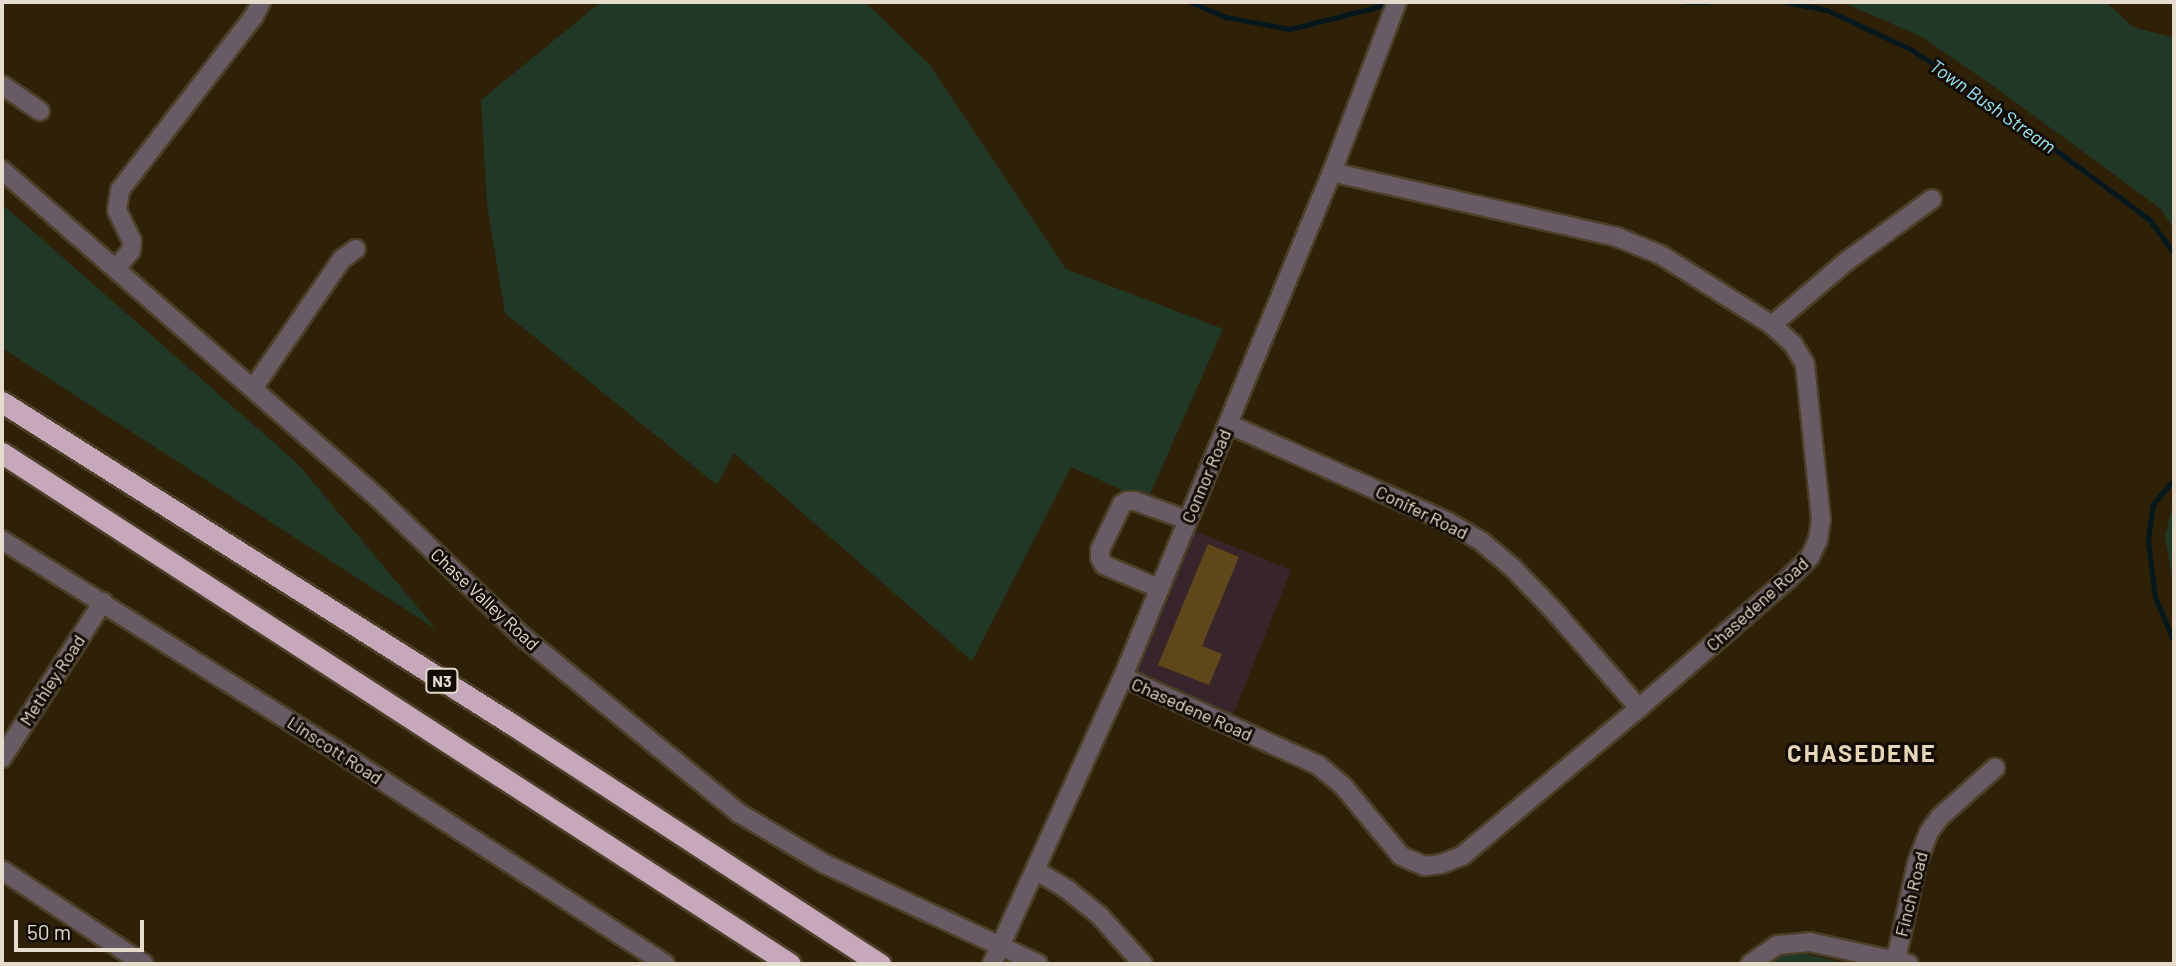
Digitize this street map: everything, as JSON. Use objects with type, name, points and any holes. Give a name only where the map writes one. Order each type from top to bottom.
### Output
[{"type":"highway","name":"N3","points":[[2,402],[510,723],[880,964]]},
{"type":"highway","points":[[2,453],[790,964]]},
{"type":"street","points":[[116,268],[131,251],[132,242],[117,210],[120,190],[254,16],[261,2]]},
{"type":"street","name":"Connor Road","points":[[1000,944],[1123,677],[1332,172],[1396,2]]},
{"type":"street","points":[[2,85],[40,111]]},
{"type":"street","name":"Chase Valley Road","points":[[2,170],[377,497],[522,636],[739,813],[802,851],[884,894],[1000,944],[1038,964]]},
{"type":"street","name":"Chasedene Road","points":[[1123,677],[1318,765],[1344,787],[1401,856],[1425,866],[1441,864],[1462,856],[1639,708],[1788,579],[1810,557],[1818,540],[1820,499],[1805,364],[1793,344],[1772,325],[1661,255],[1617,237],[1332,172]]},
{"type":"street","points":[[1772,325],[1846,261],[1933,199]]},
{"type":"street","points":[[254,387],[342,259],[356,249]]},
{"type":"street","name":"Conifer Road","points":[[1228,424],[1448,522],[1482,542],[1513,567],[1639,708]]},
{"type":"street","points":[[1158,588],[1104,565],[1100,550],[1122,504],[1127,501],[1135,501],[1187,520]]},
{"type":"street","name":"Linscott Road","points":[[2,540],[103,601],[665,964]]},
{"type":"street","name":"Methley Road","points":[[2,758],[103,601]]},
{"type":"street","name":"Finch Road","points":[[1900,963],[1917,863],[1929,832],[1940,817],[1995,768]]},
{"type":"street","points":[[2,870],[144,964]]},
{"type":"street","points":[[1035,870],[1068,890],[1099,915],[1143,964]]},
{"type":"street","points":[[1750,964],[1766,950],[1790,942],[1810,942],[1900,963]]},
{"type":"street","points":[[992,964],[1000,944]]},
{"type":"shaded area","points":[[1192,530],[1291,570],[1232,716],[1133,676]]},
{"type":"green space","points":[[601,2],[865,2],[929,64],[1066,269],[1223,329],[1147,501],[1071,467],[972,661],[734,453],[717,485],[505,313],[487,204],[481,100]]},
{"type":"green space","points":[[1842,2],[2106,2],[2133,27],[2174,38],[2174,229],[2161,209],[1992,85],[1920,36]]},
{"type":"green space","points":[[2,204],[297,463],[436,629],[2,348]]},
{"type":"green space","points":[[2174,501],[2174,588],[2165,536]]},
{"type":"green space","points":[[1784,949],[1848,964],[1759,964]]},
{"type":"building","points":[[1208,544],[1239,557],[1202,646],[1222,654],[1209,685],[1158,665]]},
{"type":"waterway","name":"Town Bush Stream","points":[[1190,2],[1226,17],[1290,29],[1393,3]]},
{"type":"waterway","name":"Town Bush Stream","points":[[1686,2],[1707,2]]},
{"type":"waterway","name":"Town Bush Stream","points":[[1786,2],[1827,10],[1912,50],[1988,100],[2149,219],[2174,253]]},
{"type":"waterway","name":"Town Bush Stream","points":[[2174,479],[2153,504],[2148,541],[2155,597],[2174,642]]},
{"type":"district","name":"CHASEDENE","points":[[1862,753]]}]
